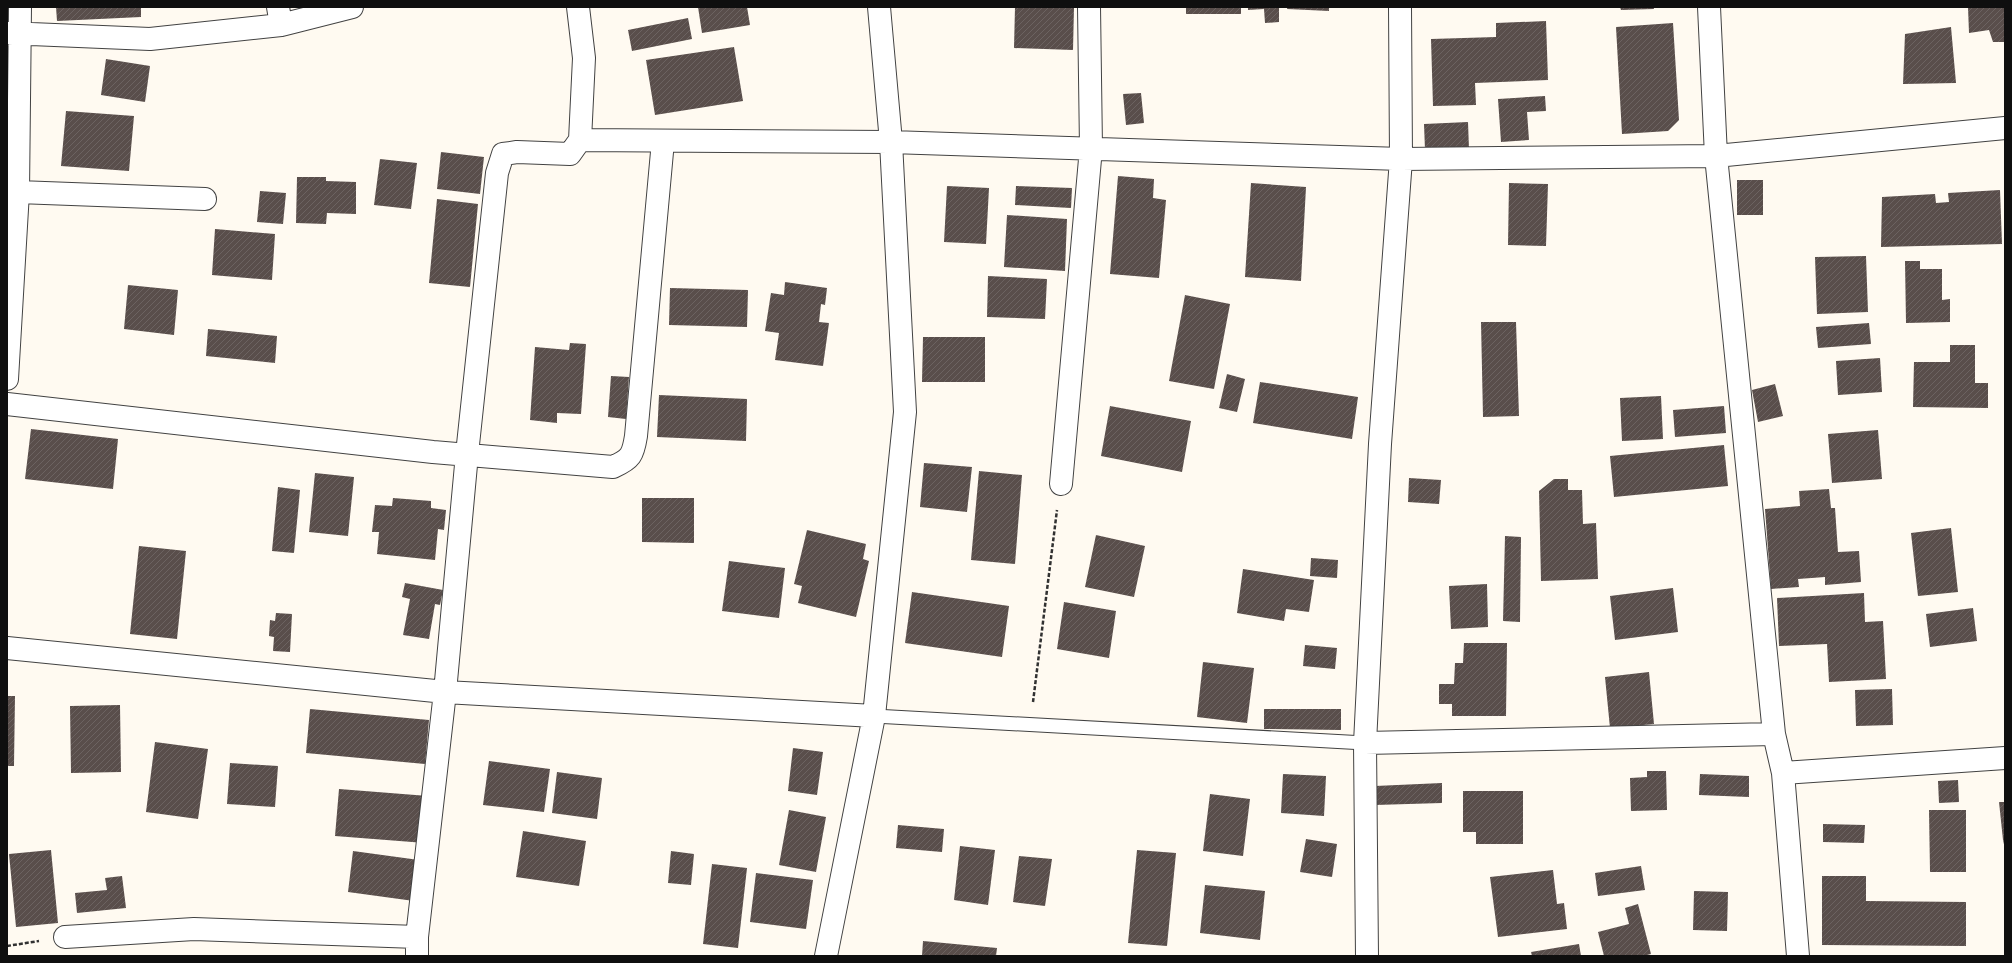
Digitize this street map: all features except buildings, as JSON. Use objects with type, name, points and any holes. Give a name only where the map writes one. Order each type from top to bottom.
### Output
[{"type":"street","points":[[7,379],[18,192],[13,34],[20,7]]},
{"type":"street","points":[[13,34],[150,39],[280,16],[352,7]]},
{"type":"street","points":[[65,937],[194,929],[420,951],[467,454],[497,173],[503,154],[517,152],[570,154],[580,140],[584,58],[578,7]]},
{"type":"street","points":[[826,956],[874,716],[905,412],[890,142],[879,7]]},
{"type":"street","points":[[1061,484],[1091,148],[1089,7]]},
{"type":"street","points":[[1366,956],[1365,743],[1380,444],[1401,159],[1400,7]]},
{"type":"street","points":[[1708,7],[1716,156],[1774,734],[1783,773],[1798,956]]},
{"type":"street","points":[[580,140],[890,142],[1401,159],[1716,156],[2005,128]]},
{"type":"street","points":[[7,404],[433,452],[613,467],[627,461],[633,452],[663,141]]},
{"type":"street","points":[[18,192],[204,199]]},
{"type":"street","points":[[7,648],[445,692],[874,716]]},
{"type":"street","points":[[1365,743],[1774,734]]},
{"type":"street","points":[[1783,773],[2005,758]]},
{"type":"lane","points":[[874,716],[1365,743]]},
{"type":"path","points":[[1030,724],[1052,544],[1061,484]]},
{"type":"path","points":[[7,946],[65,937]]}]
